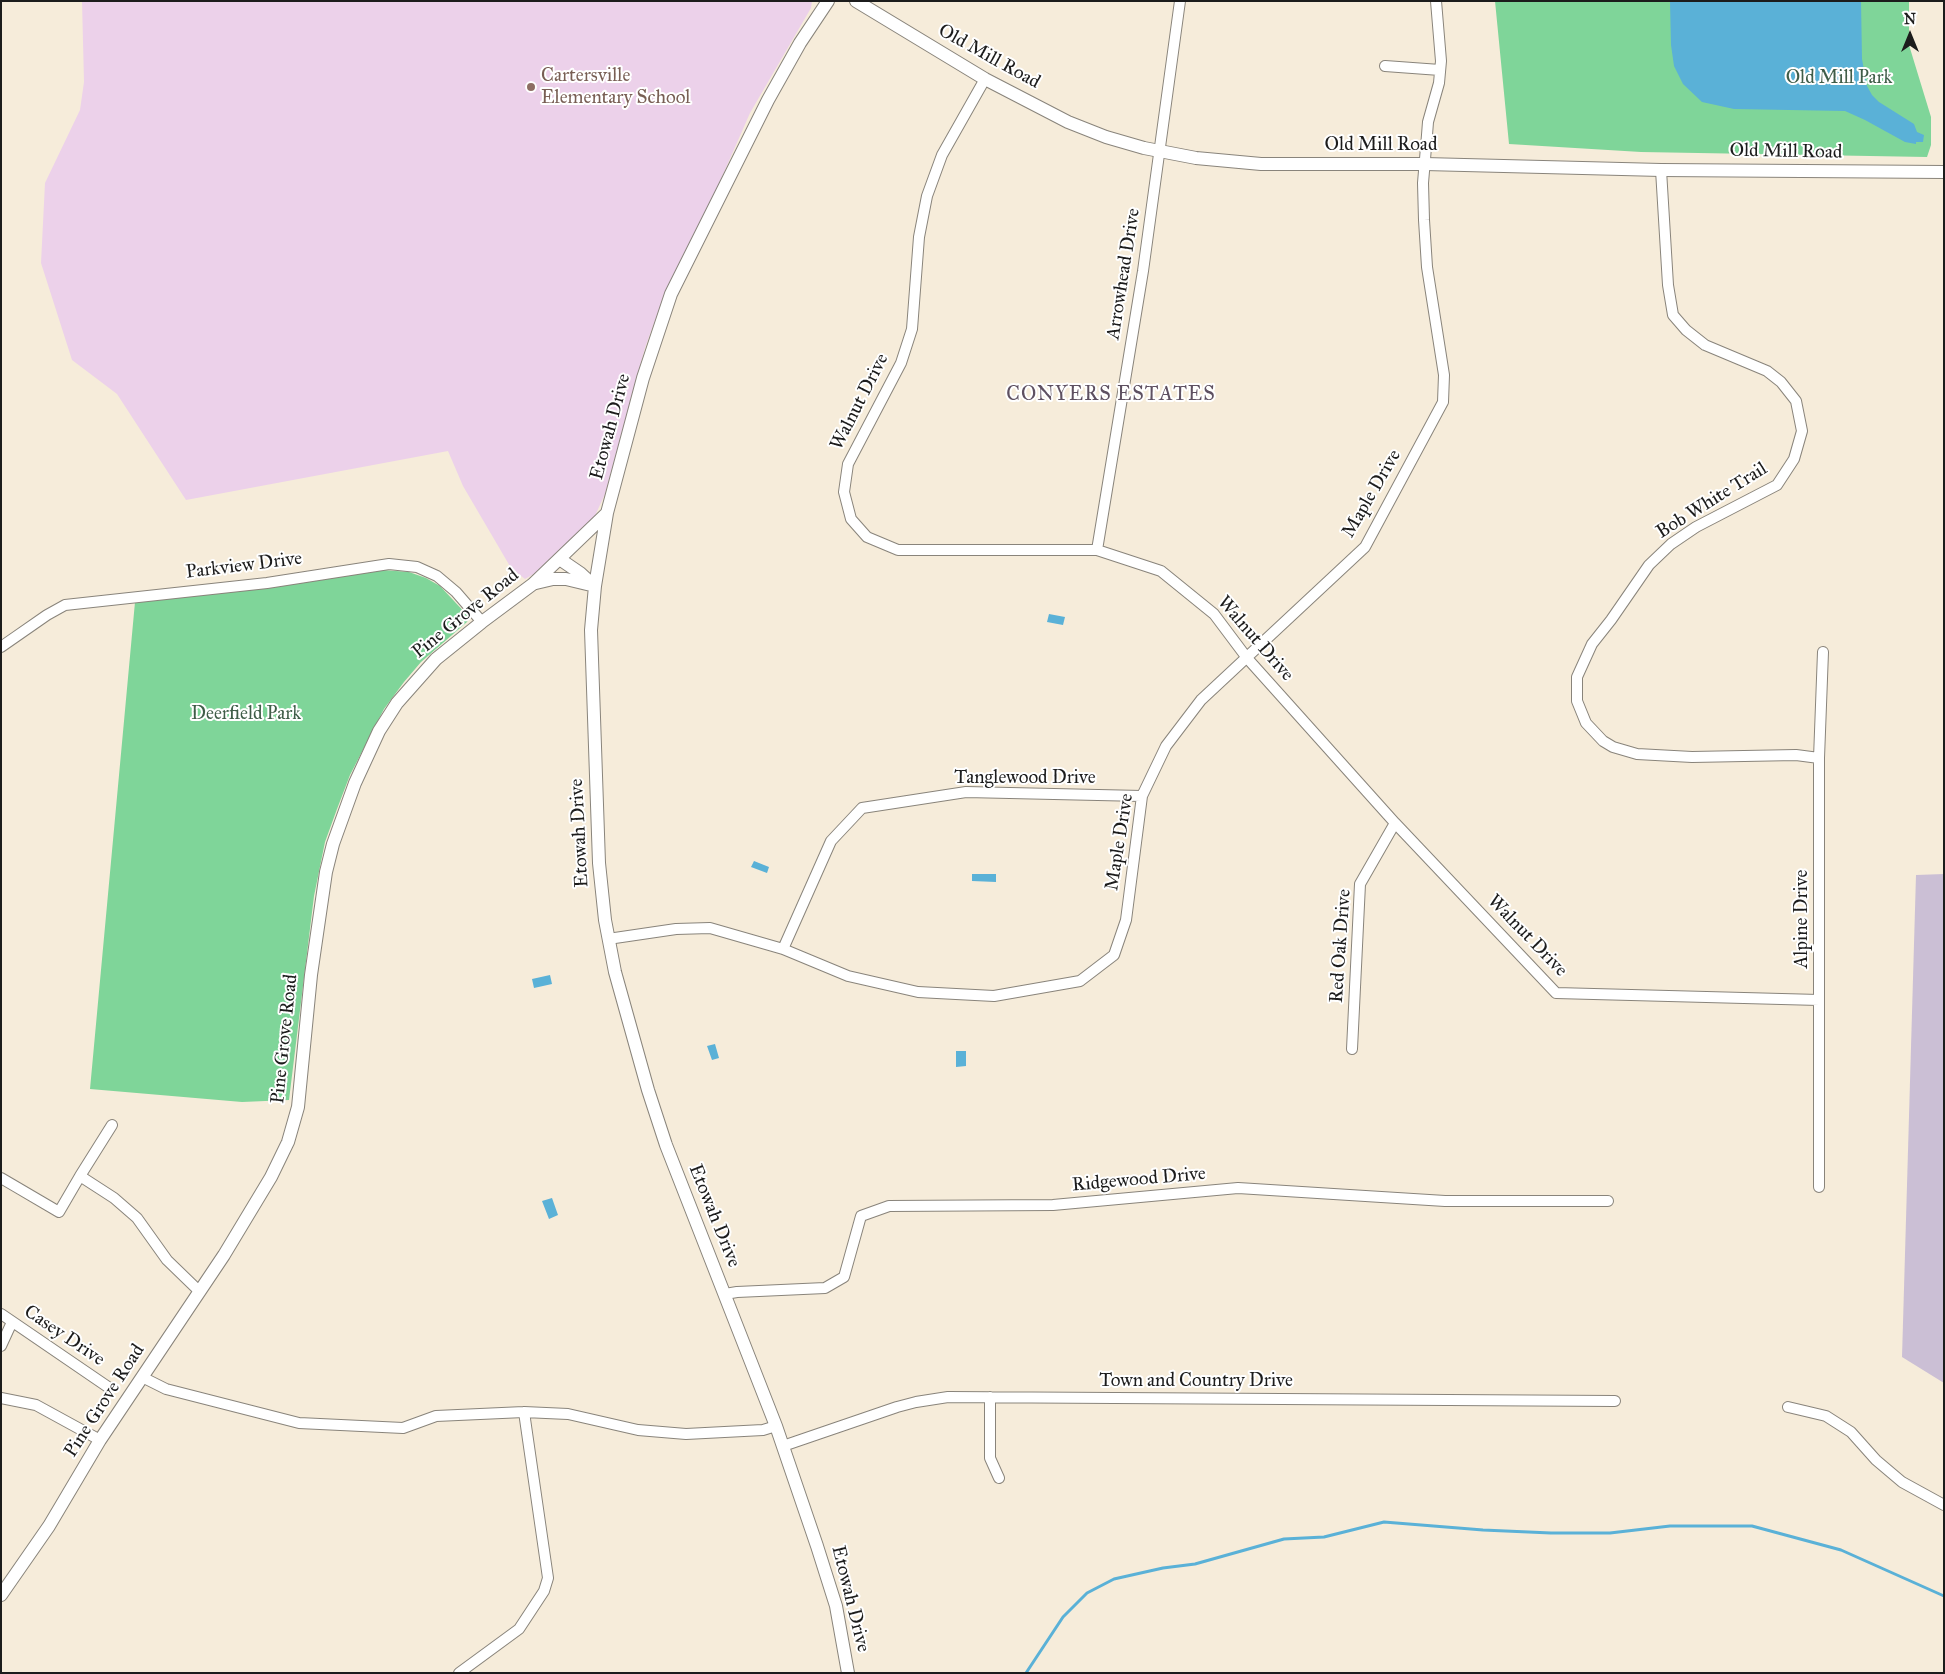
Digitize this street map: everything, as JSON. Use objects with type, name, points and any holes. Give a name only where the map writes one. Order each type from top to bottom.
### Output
[{"type":"street","name":"Etowah Drive","points":[[828,1],[800,43],[768,100],[671,294],[643,378],[607,513],[594,586],[592,630],[599,863],[608,938],[630,1026],[666,1145],[776,1426],[834,1599],[848,1673]]},
{"type":"street","name":"Old Mill Road","points":[[856,1],[985,78],[1068,122],[1106,137],[1159,152],[1236,163],[1425,164],[1661,170],[1944,172]]},
{"type":"street","name":"Arrowhead Drive","points":[[1097,550],[1143,271],[1180,1]]},
{"type":"street","name":"Maple Drive","points":[[608,938],[700,927],[731,933],[783,949],[848,976],[918,992],[994,996],[1080,981],[1114,956],[1126,920],[1142,796],[1166,746],[1201,700],[1365,547],[1443,402],[1444,375],[1425,246],[1423,182],[1428,122],[1439,83],[1440,70],[1436,1]]},
{"type":"street","points":[[1385,66],[1440,70]]},
{"type":"street","name":"Walnut Drive","points":[[985,78],[942,155],[927,196],[919,237],[912,329],[901,363],[848,464],[844,492],[851,519],[867,537],[898,550],[1097,550],[1161,571],[1214,614],[1247,658],[1395,823],[1556,993],[1819,1000]]},
{"type":"street","name":"Bob White Trail","points":[[1661,170],[1668,285],[1673,315],[1686,330],[1705,345],[1767,371],[1781,382],[1796,401],[1802,431],[1794,459],[1778,485],[1696,527],[1671,544],[1649,565],[1592,644],[1577,677],[1577,701],[1586,723],[1603,741],[1614,748],[1637,754],[1692,758],[1796,755],[1819,758]]},
{"type":"street","name":"Pine Grove Road","points":[[1,1594],[49,1526],[100,1440],[224,1255],[271,1176],[288,1142],[298,1107],[311,974],[326,872],[333,844],[355,783],[379,731],[397,702],[436,659],[533,584],[561,560],[607,513]]},
{"type":"street","points":[[561,560],[580,573],[594,586]]},
{"type":"street","name":"Parkview Drive","points":[[1,647],[47,615],[65,605],[268,583],[389,564],[417,567],[437,576],[456,592],[482,622]]},
{"type":"street","points":[[533,584],[553,579],[566,579],[594,586]]},
{"type":"street","name":"Alpine Drive","points":[[1819,1187],[1819,758],[1823,652]]},
{"type":"street","name":"Tanglewood Drive","points":[[783,949],[831,841],[862,808],[966,792],[1142,796]]},
{"type":"street","name":"Red Oak Drive","points":[[1352,1049],[1360,884],[1395,823]]},
{"type":"street","points":[[1,1178],[59,1212],[112,1126]]},
{"type":"street","points":[[80,1176],[114,1198],[137,1218],[167,1260],[199,1291]]},
{"type":"street","name":"Ridgewood Drive","points":[[725,1294],[825,1288],[844,1277],[861,1216],[890,1206],[1053,1205],[1238,1188],[1445,1201],[1608,1201]]},
{"type":"street","name":"Casey Drive","points":[[1,1314],[108,1387]]},
{"type":"street","points":[[1,1346],[12,1322]]},
{"type":"street","points":[[142,1377],[166,1389],[299,1423],[403,1428],[436,1416],[524,1412],[568,1414],[638,1430],[686,1434],[763,1430],[776,1426]]},
{"type":"street","name":"Town and Country Drive","points":[[783,1446],[916,1402],[948,1397],[1615,1401]]},
{"type":"street","points":[[990,1397],[990,1458],[999,1478]]},
{"type":"street","points":[[1,1398],[36,1405],[100,1440]]},
{"type":"street","points":[[1788,1407],[1826,1416],[1851,1432],[1876,1460],[1902,1482],[1944,1505]]},
{"type":"street","points":[[459,1673],[519,1629],[544,1591],[548,1578],[524,1412]]},
{"type":"shaded area","points":[[82,1],[812,1],[811,8],[750,113],[718,186],[665,293],[645,348],[605,494],[593,520],[546,567],[525,579],[511,568],[463,486],[448,451],[186,500],[117,394],[72,360],[41,263],[45,183],[80,110],[84,82]]},
{"type":"shaded area","points":[[1944,874],[1944,1383],[1902,1357],[1916,875]]},
{"type":"green space","name":"Old Mill Park","points":[[1495,1],[1909,1],[1909,45],[1931,117],[1931,145],[1927,157],[1641,152],[1509,144]]},
{"type":"green space","name":"Deerfield Park","points":[[383,570],[409,572],[426,578],[440,586],[469,617],[467,622],[421,662],[384,709],[350,775],[337,809],[325,842],[314,896],[289,1100],[242,1102],[90,1089],[135,602],[270,588]]},
{"type":"water","points":[[1670,1],[1861,1],[1862,59],[1867,86],[1879,102],[1914,124],[1917,132],[1924,135],[1923,142],[1916,142],[1916,144],[1905,142],[1845,111],[1734,109],[1702,102],[1683,84],[1674,66],[1671,45]]},
{"type":"water","points":[[1049,614],[1065,617],[1063,625],[1047,622]]},
{"type":"water","points":[[754,861],[769,867],[767,873],[751,867]]},
{"type":"water","points":[[972,874],[996,874],[996,882],[972,881]]},
{"type":"water","points":[[550,975],[552,984],[534,988],[532,979]]},
{"type":"water","points":[[715,1044],[719,1058],[712,1060],[707,1046]]},
{"type":"water","points":[[956,1051],[966,1051],[966,1066],[956,1067]]},
{"type":"water","points":[[552,1198],[558,1215],[549,1219],[542,1201]]},
{"type":"waterway","points":[[1026,1673],[1063,1617],[1087,1593],[1114,1579],[1163,1568],[1195,1564],[1284,1539],[1324,1537],[1384,1522],[1551,1533],[1610,1533],[1670,1526],[1752,1526],[1841,1550],[1944,1596]]},
{"type":"place","name":"Cartersville Elementary School","points":[[531,87]]},
{"type":"district","name":"CONYERS ESTATES","points":[[1111,395]]}]
